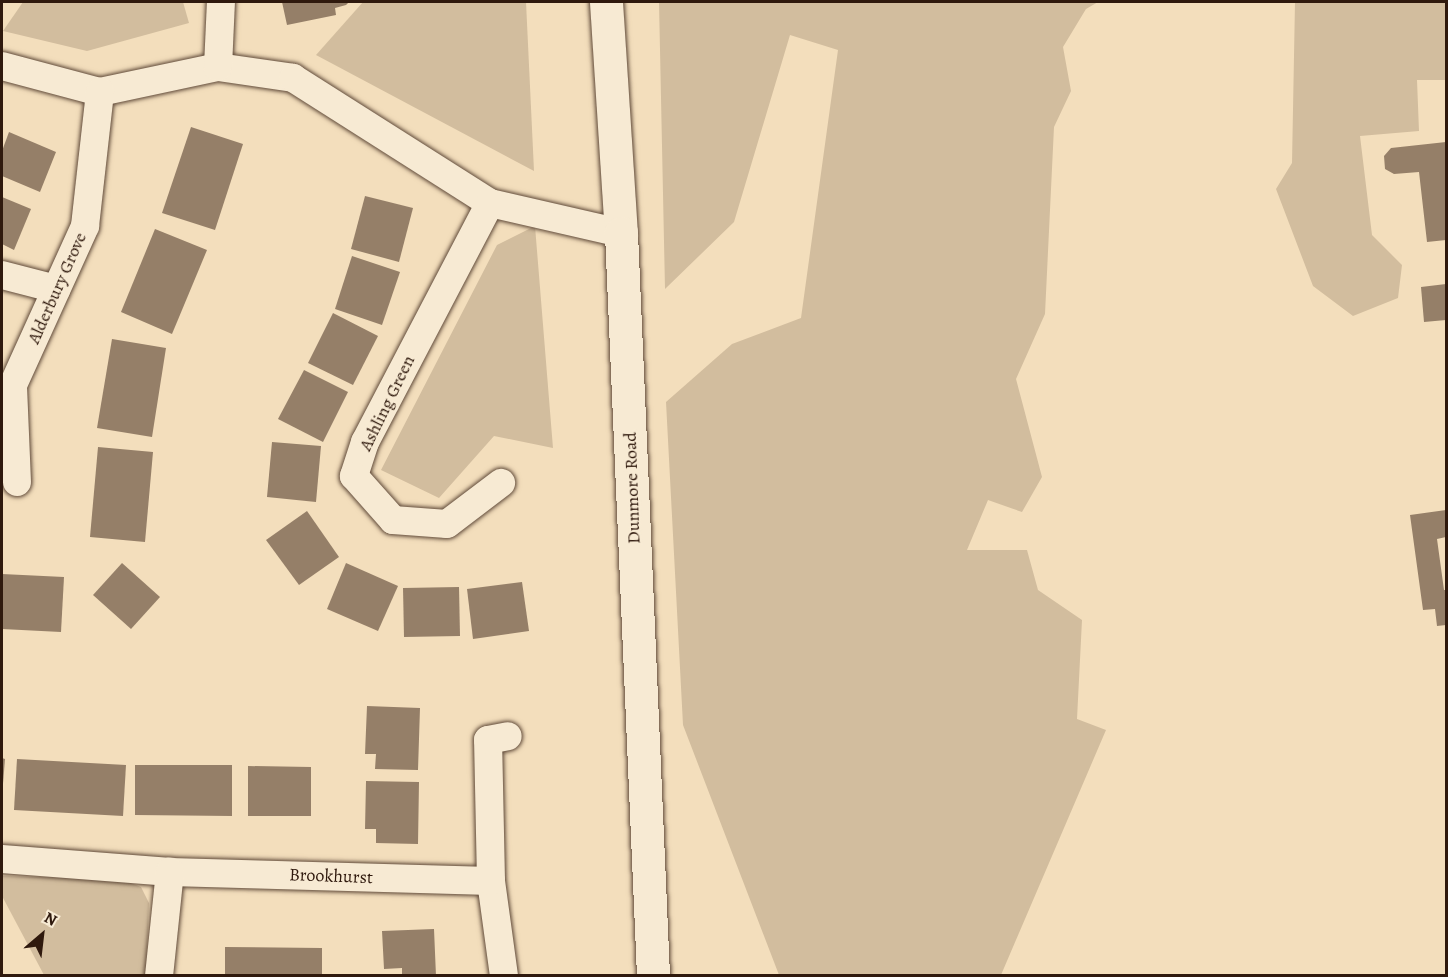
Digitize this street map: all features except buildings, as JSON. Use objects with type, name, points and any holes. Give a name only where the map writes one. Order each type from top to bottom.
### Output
[{"type":"main road","name":"Dunmore Road","points":[[606,2],[621,233],[653,975]]},
{"type":"street","points":[[218,67],[221,2]]},
{"type":"street","points":[[2,66],[100,92],[218,67],[293,78],[490,203],[621,233]]},
{"type":"street","name":"Alderbury Grove","points":[[16,482],[13,385],[85,226],[100,92]]},
{"type":"street","name":"Ashling Green","points":[[490,203],[365,442],[354,476],[393,520],[447,524],[501,483]]},
{"type":"street","points":[[2,275],[56,289]]},
{"type":"street","points":[[504,975],[491,881],[488,740],[507,736]]},
{"type":"street","name":"Brookhurst","points":[[2,859],[170,872],[491,881]]},
{"type":"street","points":[[159,975],[170,872]]},
{"type":"shaded area","points":[[23,2],[183,2],[189,23],[87,51],[3,31]]},
{"type":"shaded area","points":[[363,2],[526,2],[534,171],[316,55]]},
{"type":"shaded area","points":[[659,2],[1098,2],[1086,9],[1063,47],[1071,91],[1054,127],[1045,314],[1016,379],[1042,477],[1022,512],[988,500],[967,550],[1027,550],[1038,590],[1082,620],[1077,719],[1106,730],[1001,975],[779,975],[683,725],[666,402],[732,344],[801,318],[838,50],[790,35],[734,222],[665,289]]},
{"type":"shaded area","points":[[1295,2],[1446,2],[1446,80],[1417,80],[1419,131],[1360,136],[1372,235],[1402,265],[1398,298],[1353,316],[1313,286],[1276,189],[1292,163]]},
{"type":"shaded area","points":[[535,226],[553,448],[494,436],[439,498],[381,470],[497,245]]},
{"type":"shaded area","points":[[2,876],[121,879],[141,887],[149,903],[146,975],[44,975],[2,896]]}]
